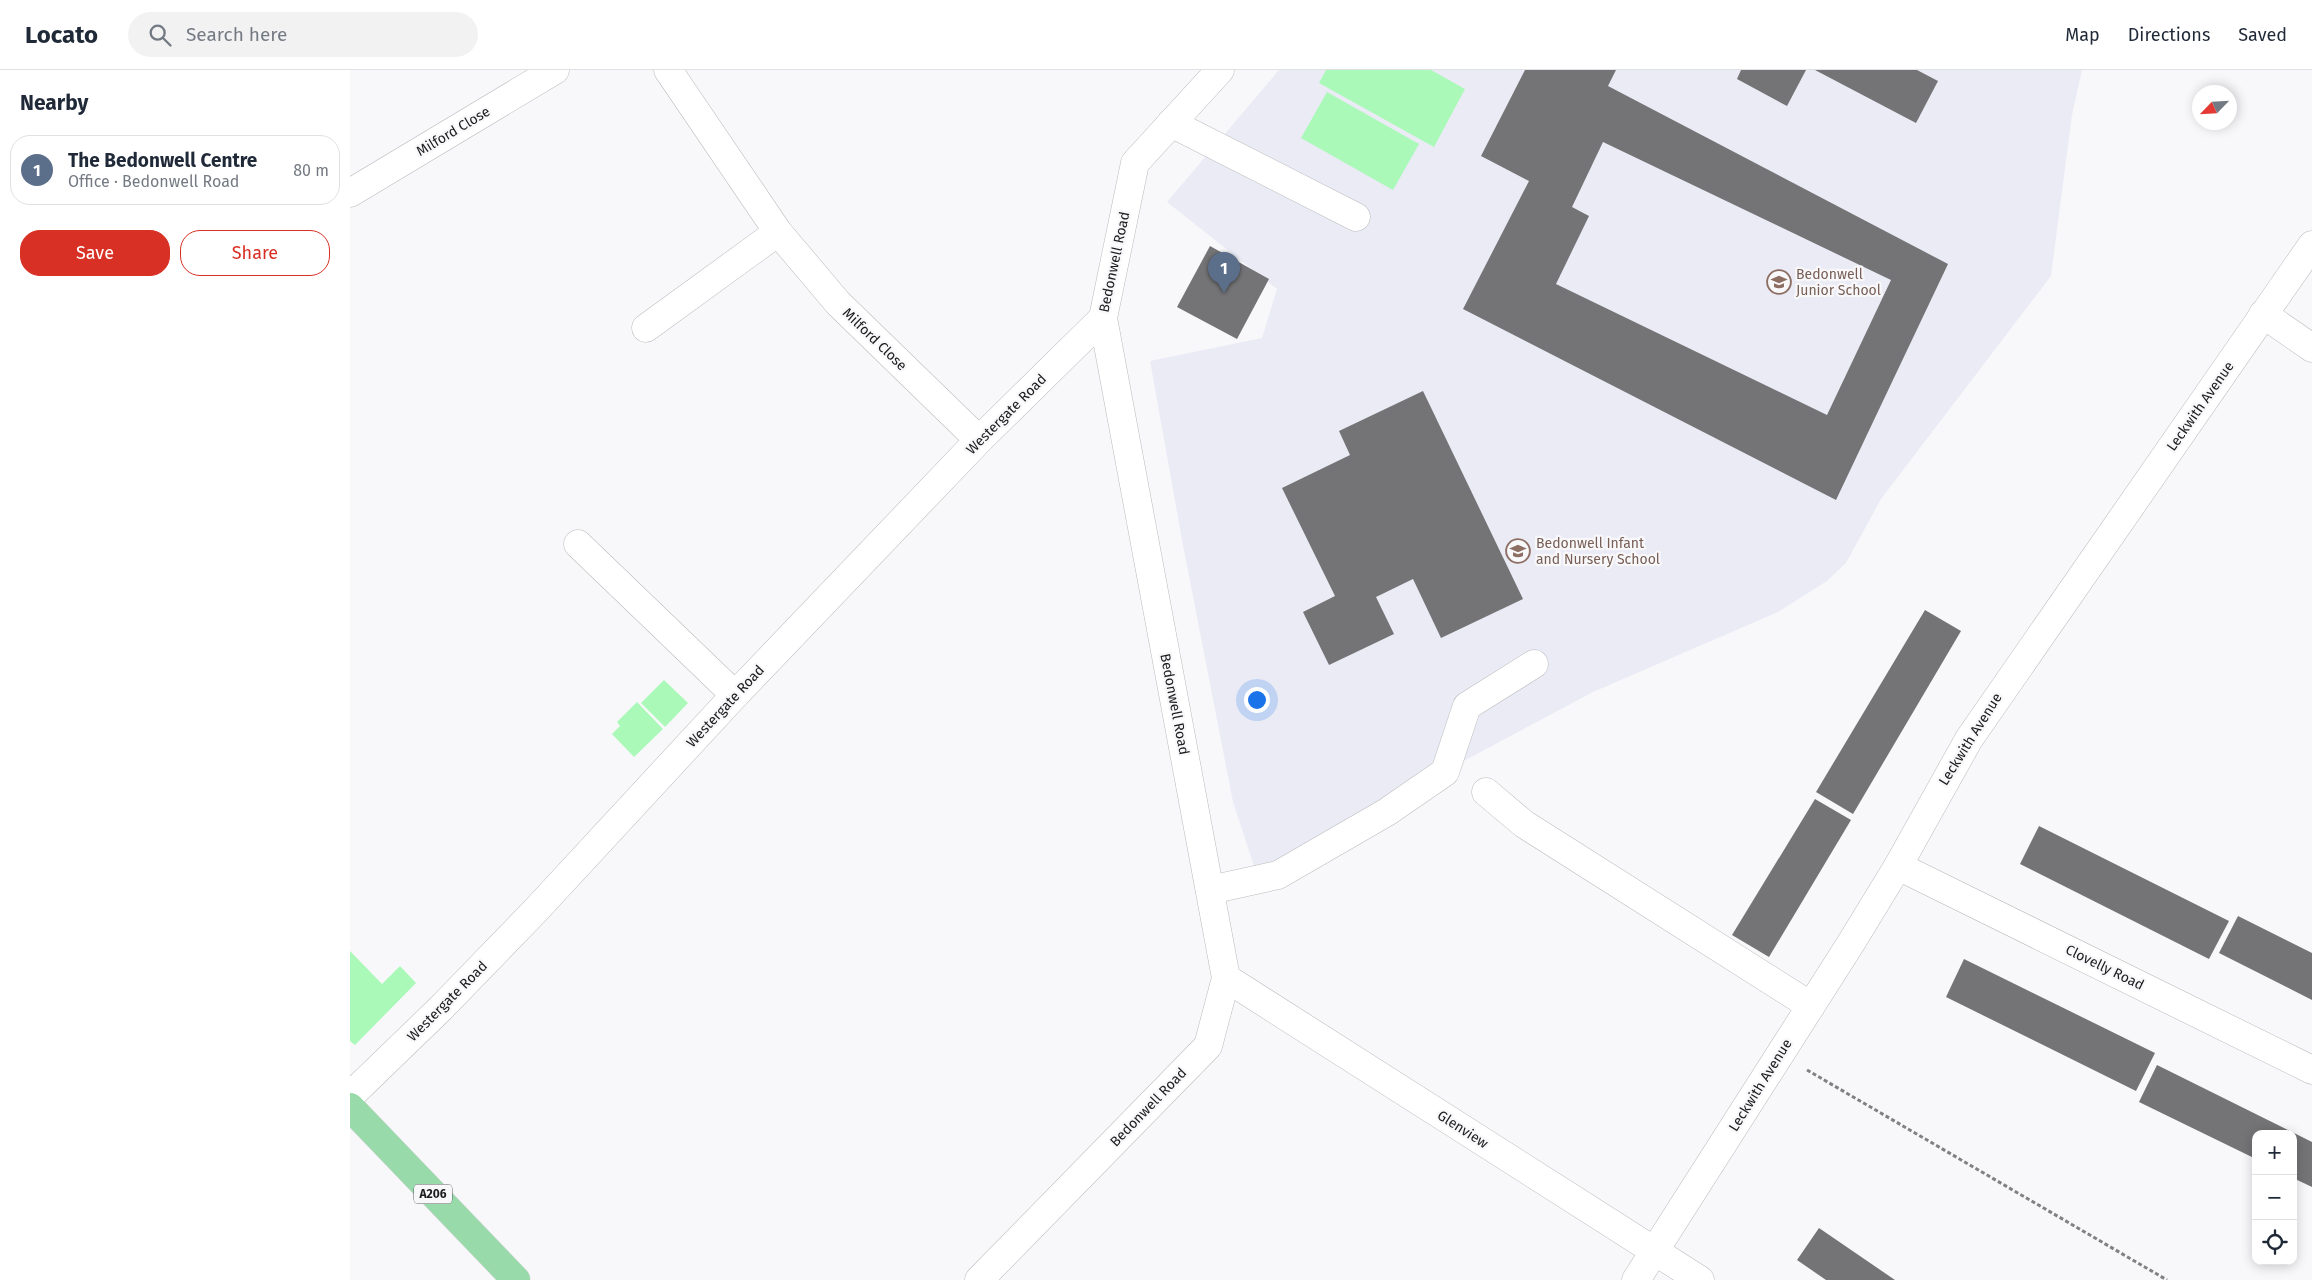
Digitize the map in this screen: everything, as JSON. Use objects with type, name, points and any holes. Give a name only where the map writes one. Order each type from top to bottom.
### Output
[{"type":"main road","name":"A206","points":[[350,1107],[516,1280]]},
{"type":"street","name":"Milford Close","points":[[350,193],[555,70]]},
{"type":"street","name":"Milford Close","points":[[668,70],[778,232],[838,303],[979,440]]},
{"type":"street","name":"Bedonwell Road","points":[[979,1280],[1208,1046],[1226,978],[1103,318],[1135,163],[1220,70]]},
{"type":"street","points":[[1171,123],[1356,217]]},
{"type":"street","points":[[646,328],[778,232]]},
{"type":"street","name":"Leckwith Avenue","points":[[1636,1280],[1898,866],[1943,782],[1996,696],[2312,245]]},
{"type":"street","points":[[2263,314],[2312,348]]},
{"type":"street","name":"Westergate Road","points":[[350,1096],[441,1008],[536,910],[735,695],[979,440],[1103,318]]},
{"type":"street","points":[[578,544],[735,695]]},
{"type":"street","points":[[1210,890],[1278,874],[1386,812],[1445,772],[1467,706],[1534,664]]},
{"type":"street","points":[[1486,792],[1524,824],[1811,1006]]},
{"type":"street","name":"Clovelly Road","points":[[1898,866],[2312,1070]]},
{"type":"street","name":"Glenview","points":[[1226,978],[1700,1280]]},
{"type":"path","points":[[1780,1054],[2167,1280]]},
{"type":"shaded area","points":[[1279,70],[2082,70],[2072,115],[2051,276],[1881,499],[1846,563],[1827,581],[1778,612],[1593,692],[1256,872],[1233,802],[1182,540],[1150,361],[1262,338],[1277,289],[1167,202]]},
{"type":"green space","points":[[1326,70],[1431,70],[1465,89],[1434,147],[1319,83]]},
{"type":"green space","points":[[1327,92],[1419,144],[1393,190],[1301,138]]},
{"type":"green space","points":[[664,680],[688,703],[665,727],[641,703]]},
{"type":"green space","points":[[637,702],[663,729],[634,757],[612,734],[620,726],[617,722]]},
{"type":"green space","points":[[350,951],[382,984],[400,966],[416,983],[355,1045],[350,1041]]},
{"type":"building","points":[[1525,70],[1616,70],[1608,86],[1948,264],[1836,500],[1463,309],[1529,181],[1481,156]],"holes":[[[1603,142],[1891,280],[1827,415],[1556,284],[1589,216],[1572,207]]]},
{"type":"building","points":[[1741,70],[1806,70],[1787,106],[1737,79]]},
{"type":"building","points":[[1815,70],[1917,70],[1938,81],[1916,123]]},
{"type":"building","points":[[1210,246],[1269,279],[1237,339],[1177,307]]},
{"type":"building","points":[[1423,391],[1523,599],[1441,638],[1413,579],[1376,597],[1394,634],[1329,665],[1303,612],[1335,596],[1282,488],[1350,455],[1339,431]]},
{"type":"building","points":[[1925,610],[1961,631],[1853,814],[1816,792]]},
{"type":"building","points":[[1815,799],[1851,820],[1769,957],[1732,935]]},
{"type":"building","points":[[2039,826],[2229,921],[2209,959],[2020,864]]},
{"type":"building","points":[[2238,916],[2312,953],[2312,1000],[2219,953]]},
{"type":"building","points":[[1964,959],[2155,1053],[2136,1091],[1946,997]]},
{"type":"building","points":[[2157,1065],[2288,1130],[2252,1130],[2252,1157],[2139,1102]]},
{"type":"building","points":[[2297,1135],[2312,1142],[2312,1187],[2297,1180]]},
{"type":"building","points":[[1819,1228],[1895,1280],[1826,1280],[1797,1260]]},
{"type":"place","name":"Bedonwell Junior School","points":[[1779,282]]},
{"type":"place","name":"The Bedonwell Centre","points":[[1224,293]]},
{"type":"place","name":"Bedonwell Infant and Nursery School","points":[[1518,551]]}]
